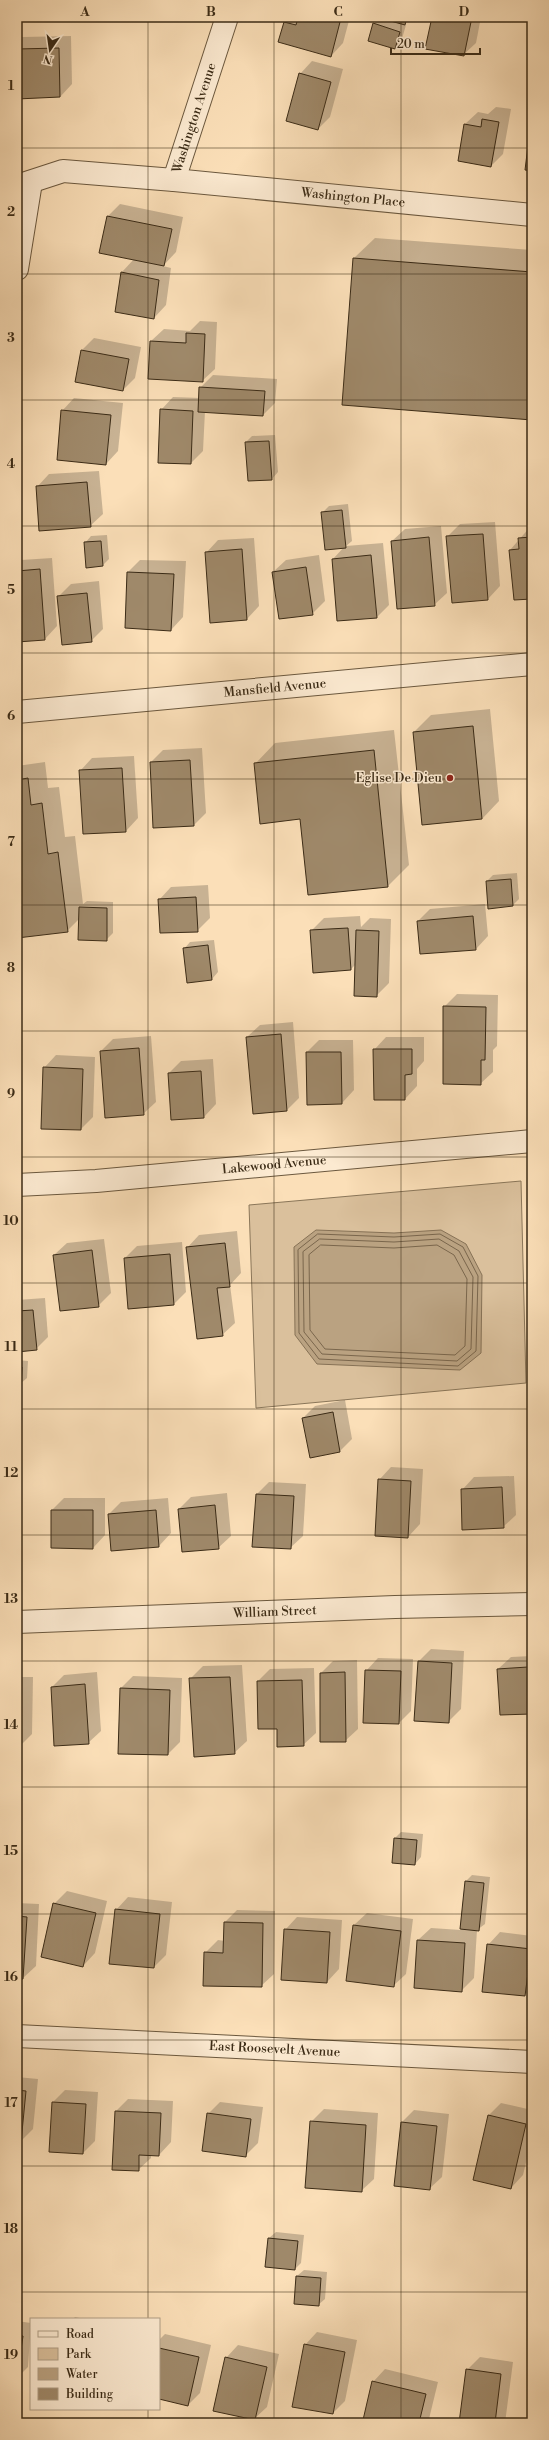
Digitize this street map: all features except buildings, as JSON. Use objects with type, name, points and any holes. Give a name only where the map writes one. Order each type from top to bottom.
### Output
[{"type":"street","name":"Washington Avenue","points":[[24,184],[63,172],[174,180],[226,17]]},
{"type":"street","name":"Washington Place","points":[[174,180],[532,215]]},
{"type":"street","points":[[17,269],[24,184]]},
{"type":"street","name":"Mansfield Avenue","points":[[17,712],[532,664]]},
{"type":"street","name":"Lakewood Avenue","points":[[17,1185],[96,1181],[532,1141]]},
{"type":"street","name":"William Street","points":[[17,1622],[395,1607],[532,1604]]},
{"type":"street","name":"East Roosevelt Avenue","points":[[17,2036],[532,2062]]},
{"type":"green space","points":[[521,1181],[526,1383],[256,1408],[249,1205]]},
{"type":"water","points":[[316,1230],[394,1233],[441,1230],[466,1244],[482,1275],[481,1353],[460,1370],[317,1364],[295,1335],[294,1247]]},
{"type":"place","name":"Eglise De Dieu","points":[[450,778]]}]
